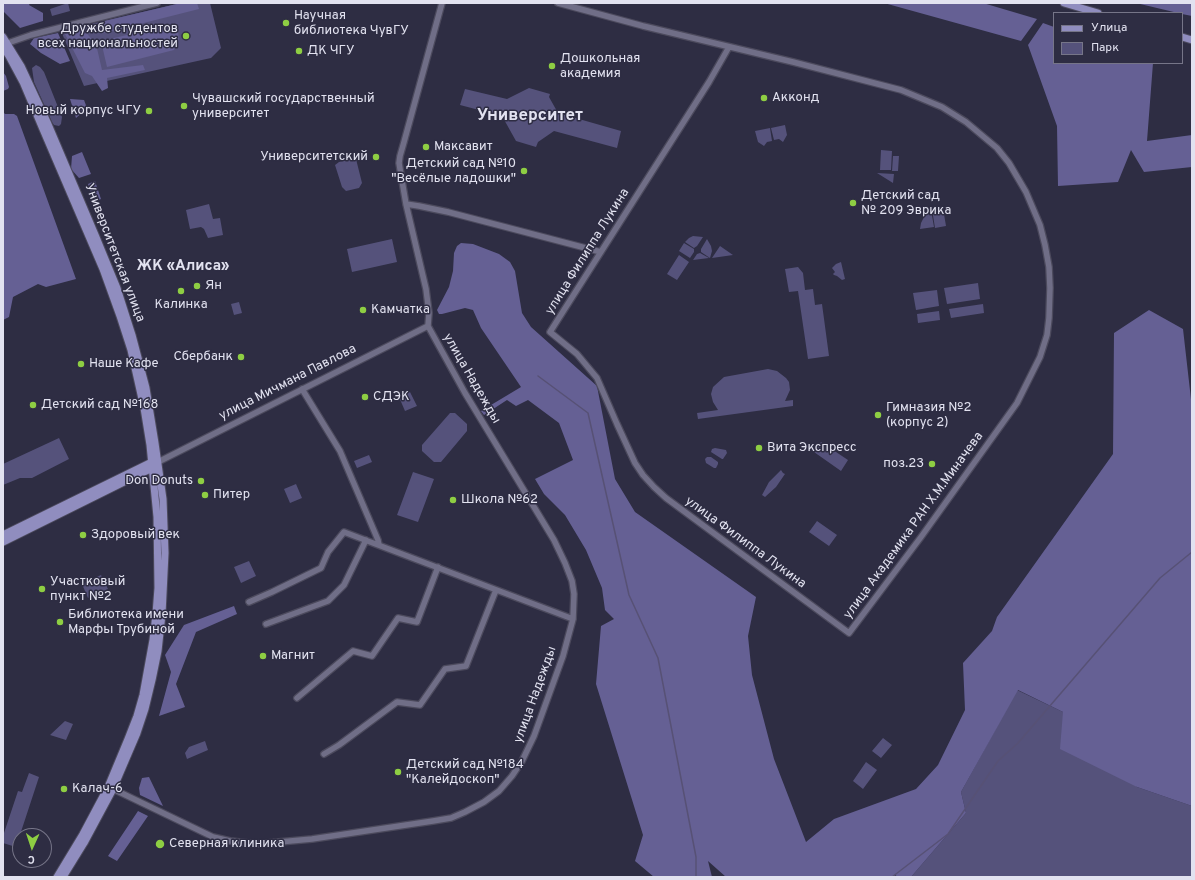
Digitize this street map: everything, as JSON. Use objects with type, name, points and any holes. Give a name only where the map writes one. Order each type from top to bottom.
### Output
[{"type":"main road","points":[[1064,3],[1095,12]]},
{"type":"main road","name":"Университетская улица","points":[[3,37],[5,46],[18,67],[71,184],[106,268],[123,315],[146,388],[154,464],[162,493],[165,560],[152,680],[145,709],[137,733],[84,843],[63,877]]},
{"type":"main road","name":"улица Мичмана Павлова","points":[[3,542],[33,524],[154,464]]},
{"type":"main road","name":"улица Мичмана Павлова","points":[[3,535],[33,524]]},
{"type":"main road","name":"Университетская улица","points":[[57,877],[110,788]]},
{"type":"street","points":[[5,46],[31,35],[157,3]]},
{"type":"street","points":[[428,326],[429,313],[426,289],[406,204],[399,162],[442,3]]},
{"type":"street","points":[[558,3],[729,47]]},
{"type":"street","name":"улица Филиппа Лукина","points":[[729,47],[702,94],[550,332],[578,354],[597,378],[632,457],[643,475],[654,487],[666,498],[849,633]]},
{"type":"street","name":"улица Академика РАН Х.М.Миначева","points":[[729,47],[901,90],[942,107],[960,118],[997,148],[1009,163],[1026,192],[1038,218],[1045,245],[1050,288],[1049,318],[1047,335],[1043,349],[1030,378],[1017,403],[921,537],[849,633]]},
{"type":"street","points":[[406,204],[455,214],[601,252]]},
{"type":"street","name":"улица Мичмана Павлова","points":[[154,464],[428,326]]},
{"type":"street","name":"улица Надежды","points":[[110,788],[213,837],[230,842],[257,844],[296,841],[451,818],[484,802],[499,791],[512,776],[522,761],[534,736],[560,663],[573,619],[574,594],[572,581],[565,562],[554,540],[465,393],[428,326]]},
{"type":"street","points":[[302,389],[340,451],[378,540],[378,545]]},
{"type":"street","points":[[249,602],[321,568],[328,552],[344,532],[573,619]]},
{"type":"street","points":[[266,624],[328,601],[344,585],[366,540]]},
{"type":"street","points":[[298,698],[353,651],[372,656],[398,618],[417,622],[438,567]]},
{"type":"street","points":[[324,754],[339,745],[397,702],[420,705],[445,670],[466,666],[496,590]]},
{"type":"green space","points":[[68,3],[70,11],[52,16],[50,9]]},
{"type":"green space","points":[[181,3],[210,3],[221,48],[211,58],[84,86],[61,31]]},
{"type":"green space","points":[[36,65],[44,72],[62,117],[61,124],[59,126],[54,125],[52,122],[34,82],[32,68]]},
{"type":"green space","points":[[529,88],[550,94],[549,97],[558,113],[621,131],[617,148],[554,131],[538,142],[536,147],[516,141],[502,116],[460,105],[465,89],[507,99]]},
{"type":"green space","points":[[785,125],[787,135],[783,142],[779,139],[774,140],[771,128]]},
{"type":"green space","points":[[770,128],[772,141],[767,142],[764,146],[758,142],[755,131]]},
{"type":"green space","points":[[881,150],[892,151],[891,170],[880,170]]},
{"type":"green space","points":[[893,156],[899,156],[898,171],[892,171]]},
{"type":"green space","points":[[356,159],[362,183],[359,188],[346,191],[342,187],[335,165],[339,162]]},
{"type":"green space","points":[[877,173],[894,174],[893,183]]},
{"type":"green space","points":[[209,204],[213,219],[220,218],[223,235],[208,238],[204,229],[201,227],[190,229],[186,210]]},
{"type":"green space","points":[[943,208],[946,226],[935,228],[932,209]]},
{"type":"green space","points":[[931,210],[934,227],[920,229],[924,217]]},
{"type":"green space","points":[[693,236],[703,237],[694,248],[685,242]]},
{"type":"green space","points":[[392,239],[397,262],[352,272],[347,249]]},
{"type":"green space","points":[[707,239],[712,251],[710,258],[701,252],[701,249]]},
{"type":"green space","points":[[684,243],[694,249],[694,252],[690,258],[679,251]]},
{"type":"green space","points":[[720,246],[733,255],[712,258]]},
{"type":"green space","points":[[700,253],[709,258],[693,260],[697,254]]},
{"type":"green space","points":[[679,255],[689,262],[677,280],[667,274]]},
{"type":"green space","points":[[841,262],[845,279],[842,280],[833,274],[835,272],[832,268]]},
{"type":"green space","points":[[798,267],[803,273],[805,290],[813,289],[815,305],[822,304],[829,356],[808,359],[798,291],[789,292],[785,269]]},
{"type":"green space","points":[[978,283],[980,299],[947,304],[944,288]]},
{"type":"green space","points":[[937,290],[939,306],[916,310],[913,293]]},
{"type":"green space","points":[[239,302],[242,313],[234,315],[231,304]]},
{"type":"green space","points":[[983,304],[984,313],[951,318],[949,309]]},
{"type":"green space","points":[[939,311],[940,320],[918,323],[917,314]]},
{"type":"green space","points":[[768,369],[777,371],[789,382],[790,390],[785,401],[793,400],[793,406],[698,419],[697,413],[718,410],[713,402],[711,394],[713,387],[724,377]]},
{"type":"green space","points":[[410,392],[417,406],[405,411],[399,397]]},
{"type":"green space","points":[[450,413],[455,413],[467,424],[467,431],[441,462],[434,462],[422,451],[422,445]]},
{"type":"green space","points":[[59,438],[69,459],[32,478],[20,478],[3,485],[3,464]]},
{"type":"green space","points":[[821,442],[848,460],[841,471],[814,452]]},
{"type":"green space","points":[[715,448],[726,450],[727,453],[723,459],[711,452],[712,449]]},
{"type":"green space","points":[[369,455],[372,462],[357,468],[354,461]]},
{"type":"green space","points":[[707,457],[711,457],[718,462],[716,468],[706,463],[705,459]]},
{"type":"green space","points":[[781,470],[785,474],[776,487],[765,497],[762,495],[769,482]]},
{"type":"green space","points":[[413,472],[434,479],[418,522],[397,515]]},
{"type":"green space","points":[[296,484],[302,498],[290,503],[284,489]]},
{"type":"green space","points":[[817,521],[837,535],[829,546],[809,532]]},
{"type":"green space","points":[[249,561],[256,576],[241,583],[234,567]]},
{"type":"green space","points":[[101,575],[108,589],[88,598],[82,584]]},
{"type":"green space","points":[[1017,690],[1063,712],[1137,787],[1192,806],[1192,877],[911,877],[966,813],[961,792]]},
{"type":"green space","points":[[65,721],[73,724],[66,740],[50,735]]},
{"type":"green space","points":[[883,738],[892,745],[881,758],[872,751]]},
{"type":"green space","points":[[205,741],[208,750],[187,759],[185,753],[189,747]]},
{"type":"green space","points":[[866,762],[877,770],[863,789],[853,781]]},
{"type":"green space","points":[[29,773],[39,777],[22,828],[12,828],[12,846],[3,843],[3,836],[18,791],[22,792]]},
{"type":"shaded area","points":[[3,3],[30,3],[29,5],[43,13],[43,21],[20,28],[3,11]]},
{"type":"shaded area","points":[[181,3],[197,3],[199,9],[100,34],[92,24]]},
{"type":"shaded area","points":[[884,3],[983,3],[1037,19],[1021,41]]},
{"type":"shaded area","points":[[1136,3],[1192,3],[1192,16],[1183,14],[1183,12],[1174,12]]},
{"type":"shaded area","points":[[1043,23],[1053,27],[1053,64],[1153,64],[1147,141],[1192,135],[1192,167],[1144,172],[1131,150],[1118,182],[1058,186],[1057,126],[1028,45]]},
{"type":"shaded area","points":[[170,25],[178,32],[179,40],[174,50],[107,67],[101,41]]},
{"type":"shaded area","points":[[82,28],[96,44],[102,70],[143,65],[145,70],[107,78],[108,88],[102,91],[92,76],[85,73],[65,34]]},
{"type":"shaded area","points":[[58,33],[70,61],[60,64],[41,53],[30,44],[34,38]]},
{"type":"shaded area","points":[[3,72],[6,76],[9,87],[3,91]]},
{"type":"shaded area","points":[[70,99],[84,100],[87,108],[76,118]]},
{"type":"shaded area","points":[[3,112],[5,114],[14,114],[17,116],[76,279],[46,287],[38,284],[13,297],[9,317],[3,320]]},
{"type":"shaded area","points":[[82,152],[91,174],[79,178],[71,169],[72,156]]},
{"type":"shaded area","points":[[95,181],[101,199],[94,202],[88,184]]},
{"type":"shaded area","points":[[461,243],[473,244],[499,254],[510,262],[515,271],[522,313],[531,327],[597,386],[615,479],[635,512],[756,597],[748,636],[752,675],[774,759],[806,842],[834,819],[916,789],[938,765],[965,710],[963,663],[992,631],[997,617],[1113,454],[1114,333],[1149,310],[1183,329],[1192,408],[1192,806],[1137,787],[1060,749],[1063,712],[1018,690],[961,792],[966,813],[911,877],[898,877],[895,875],[893,877],[726,877],[708,861],[712,877],[654,877],[635,861],[643,835],[596,684],[601,626],[614,619],[605,610],[602,588],[586,550],[565,515],[544,494],[535,479],[573,460],[559,423],[528,400],[516,406],[507,400],[484,415],[481,411],[521,387],[481,328],[473,310],[465,308],[439,314],[437,310],[449,287],[453,271],[454,253],[457,246]]},
{"type":"shaded area","points":[[234,606],[237,614],[196,632],[176,684],[185,707],[159,716],[171,672],[165,655],[184,625]]},
{"type":"shaded area","points":[[149,777],[163,806],[140,795],[139,788],[142,778]]},
{"type":"shaded area","points":[[138,811],[148,816],[117,861],[108,856]]},
{"type":"waterway","points":[[538,376],[588,413],[629,595],[658,658],[696,857],[696,877]]},
{"type":"waterway","points":[[892,877],[948,834],[998,761],[1018,743],[1160,578],[1192,552]]},
{"type":"place","name":"Научная библиотека ЧувГУ","points":[[286,23]]},
{"type":"place","name":"Дружбе студентов всех национальностей","points":[[186,36]]},
{"type":"place","name":"ДК ЧГУ","points":[[299,51]]},
{"type":"place","name":"Дошкольная академия","points":[[552,66]]},
{"type":"place","name":"Акконд","points":[[764,98]]},
{"type":"place","name":"Чувашский государственный университет","points":[[184,106]]},
{"type":"place","name":"Новый корпус ЧГУ","points":[[149,111]]},
{"type":"place","name":"Максавит","points":[[426,147]]},
{"type":"place","name":"Университетский","points":[[376,157]]},
{"type":"place","name":"Детский сад №10 \"Весёлые ладошки\"","points":[[524,171]]},
{"type":"place","name":"Детский сад № 209 Эврика","points":[[853,203]]},
{"type":"place","name":"Ян","points":[[197,286]]},
{"type":"place","name":"Калинка","points":[[181,291]]},
{"type":"place","name":"Камчатка","points":[[363,310]]},
{"type":"place","name":"Сбербанк","points":[[241,357]]},
{"type":"place","name":"Наше Кафе","points":[[81,364]]},
{"type":"place","name":"СДЭК","points":[[365,397]]},
{"type":"place","name":"Детский сад №168","points":[[33,405]]},
{"type":"place","name":"Гимназия №2 (корпус 2)","points":[[878,415]]},
{"type":"place","name":"Вита Экспресс","points":[[759,448]]},
{"type":"place","name":"поз.23","points":[[932,464]]},
{"type":"place","name":"Don Donuts","points":[[201,481]]},
{"type":"place","name":"Питер","points":[[205,495]]},
{"type":"place","name":"Школа №62","points":[[453,500]]},
{"type":"place","name":"Здоровый век","points":[[83,535]]},
{"type":"place","name":"Участковый пункт №2","points":[[42,589]]},
{"type":"place","name":"Библиотека имени Марфы Трубиной","points":[[60,622]]},
{"type":"place","name":"Магнит","points":[[263,656]]},
{"type":"place","name":"Детский сад №184 \"Калейдоскоп\"","points":[[398,772]]},
{"type":"place","name":"Калач-6","points":[[64,789]]},
{"type":"place","name":"Северная клиника","points":[[160,844]]},
{"type":"district","name":"Университет","points":[[530,117]]},
{"type":"district","name":"ЖК «Алиса»","points":[[183,267]]}]
